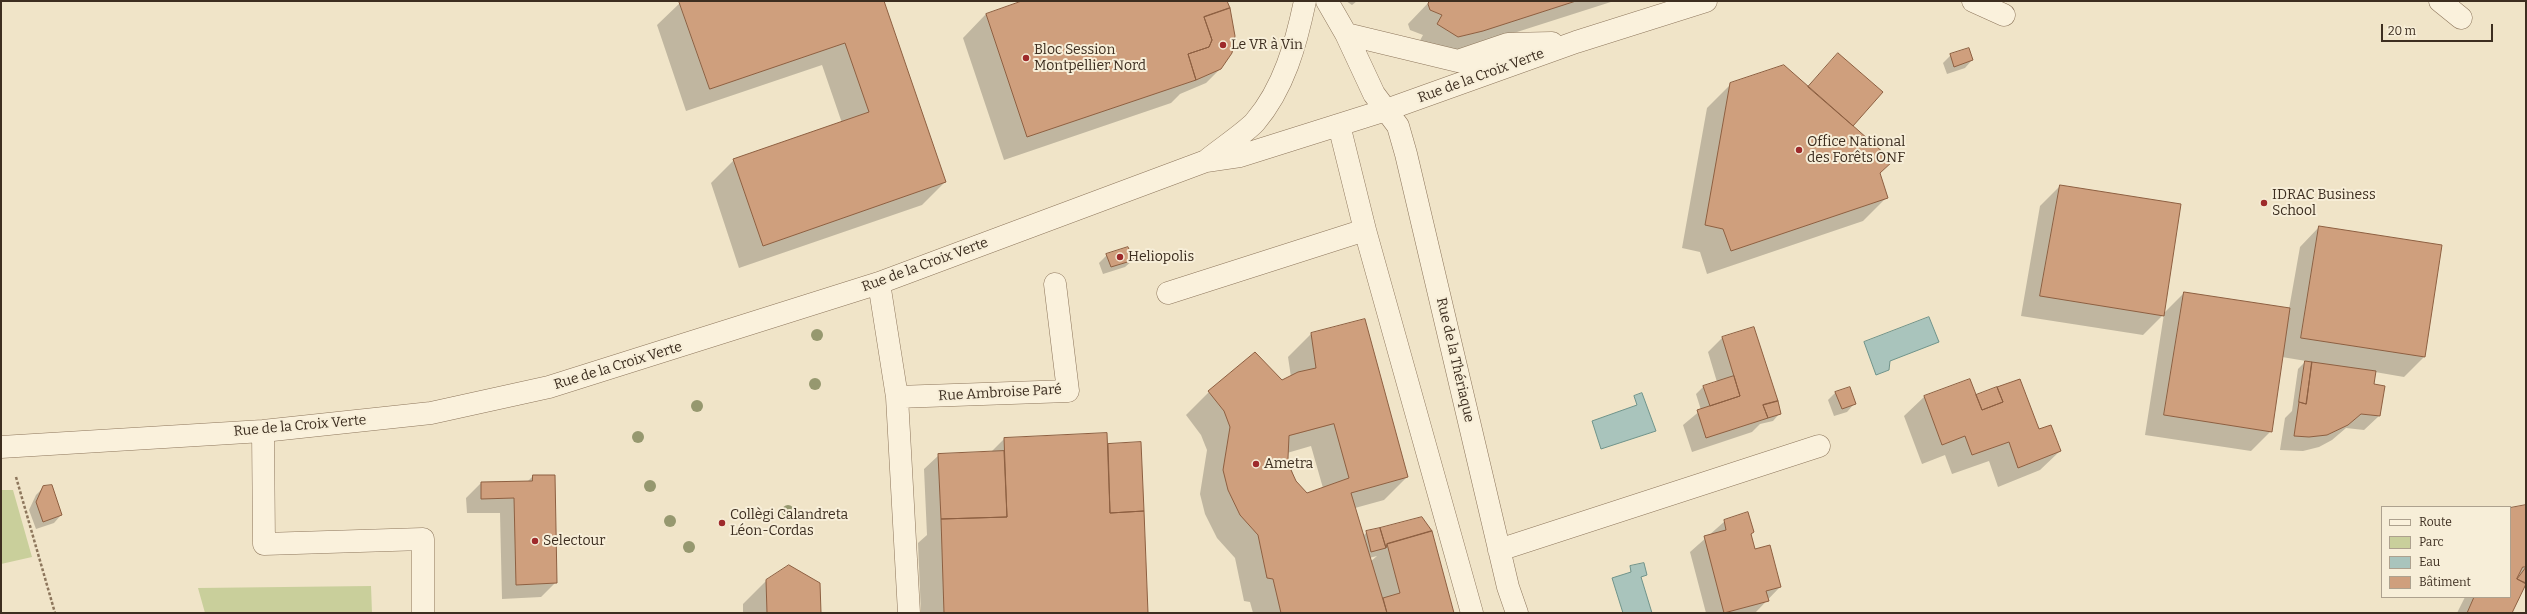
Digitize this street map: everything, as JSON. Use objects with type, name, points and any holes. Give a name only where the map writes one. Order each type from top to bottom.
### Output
[{"type":"street","name":"Rue de la Croix Verte","points":[[1206,161],[1254,123],[1276,92],[1291,56],[1305,1]]},
{"type":"street","points":[[1327,1],[1346,34],[1374,94],[1386,110]]},
{"type":"street","name":"Rue de la Croix Verte","points":[[4,442],[263,431],[431,413],[549,387],[878,283],[1206,161],[1240,156],[1386,110],[1576,42],[1706,1]]},
{"type":"street","points":[[1973,1],[2004,15]]},
{"type":"street","points":[[2440,1],[2461,18]]},
{"type":"street","name":"Rue de la Croix Verte","points":[[1346,34],[1458,61],[1508,44],[1576,42]]},
{"type":"street","name":"Rue de la Thériaque","points":[[1386,110],[1398,126],[1406,154],[1499,550],[1508,587],[1517,613]]},
{"type":"street","points":[[1339,125],[1365,230],[1472,613]]},
{"type":"street","points":[[1168,293],[1365,230]]},
{"type":"street","points":[[878,283],[897,397],[909,613]]},
{"type":"street","name":"Rue Ambroise Paré","points":[[897,397],[1068,391],[1055,284]]},
{"type":"street","points":[[263,431],[264,544],[423,539],[423,613]]},
{"type":"street","points":[[1499,550],[1820,446]]},
{"type":"path","points":[[4,442],[55,613]]},
{"type":"green space","points":[[1,490],[13,490],[32,557],[1,564]]},
{"type":"green space","points":[[371,586],[372,613],[205,613],[198,588]]},
{"type":"water","points":[[1929,317],[1939,342],[1890,361],[1889,370],[1876,375],[1864,342]]},
{"type":"water","points":[[1642,393],[1656,431],[1601,449],[1592,421],[1637,405],[1634,396]]},
{"type":"water","points":[[1644,563],[1647,575],[1641,577],[1652,613],[1623,613],[1612,578],[1631,572],[1630,566]]},
{"type":"building","points":[[679,1],[884,1],[946,182],[763,246],[733,159],[869,112],[845,43],[710,89]]},
{"type":"building","points":[[1022,1],[1227,1],[1230,8],[1204,17],[1212,40],[1209,47],[1188,54],[1196,80],[1027,137],[986,14]]},
{"type":"building","points":[[1429,1],[1576,1],[1483,31],[1458,37],[1437,24],[1442,15],[1430,10],[1428,4]]},
{"type":"building","name":"Le VR à Vin","points":[[1230,8],[1235,36],[1232,53],[1221,69],[1196,80],[1188,54],[1209,47],[1212,40],[1204,17]]},
{"type":"building","points":[[1969,48],[1973,60],[1954,67],[1950,54]]},
{"type":"building","points":[[1838,53],[1883,92],[1853,126],[1808,87]]},
{"type":"building","name":"Office National des Forêts ONF","points":[[1784,65],[1893,161],[1880,173],[1888,198],[1731,251],[1723,229],[1705,225],[1730,83]]},
{"type":"building","points":[[2060,185],[2181,204],[2164,316],[2040,296]]},
{"type":"building","points":[[2319,226],[2442,245],[2425,357],[2301,338]]},
{"type":"building","name":"Heliopolis","points":[[1128,247],[1134,260],[1111,267],[1106,254]]},
{"type":"building","points":[[2184,292],[2290,308],[2272,432],[2164,415]]},
{"type":"building","name":"Ametra","points":[[1365,319],[1408,477],[1351,493],[1387,613],[1281,613],[1273,579],[1267,578],[1258,535],[1240,515],[1228,490],[1223,470],[1230,427],[1224,411],[1208,391],[1255,352],[1282,380],[1298,372],[1316,368],[1311,333]],"holes":[[[1334,424],[1349,478],[1307,493],[1296,481],[1291,470],[1288,458],[1289,436]]]},
{"type":"building","points":[[1754,327],[1778,401],[1763,405],[1768,418],[1706,438],[1697,410],[1740,396],[1722,337]]},
{"type":"building","points":[[2305,361],[2312,362],[2306,404],[2299,402]]},
{"type":"building","points":[[2312,362],[2376,371],[2374,384],[2385,386],[2380,416],[2361,414],[2348,425],[2327,435],[2309,437],[2294,436],[2299,402],[2306,404]]},
{"type":"building","points":[[1734,376],[1740,396],[1710,406],[1703,386]]},
{"type":"building","points":[[1970,379],[1982,410],[2003,402],[1997,387],[2020,379],[2039,429],[2051,425],[2061,451],[2018,468],[2009,442],[1972,455],[1965,436],[1942,445],[1924,396]]},
{"type":"building","points":[[1850,387],[1856,404],[1842,409],[1835,392]]},
{"type":"building","points":[[1997,387],[2003,402],[1982,410],[1976,395]]},
{"type":"building","points":[[1778,401],[1781,414],[1768,418],[1763,405]]},
{"type":"building","points":[[1107,433],[1110,513],[1144,511],[1148,613],[944,613],[941,519],[1007,517],[1004,438]]},
{"type":"building","points":[[1141,442],[1144,511],[1110,513],[1108,444]]},
{"type":"building","points":[[1004,451],[1007,517],[941,519],[938,454]]},
{"type":"building","name":"Selectour","points":[[533,475],[555,475],[557,583],[516,585],[514,498],[481,499],[481,482],[532,481]]},
{"type":"building","points":[[52,485],[62,515],[43,522],[36,502],[43,486]]},
{"type":"building","points":[[2526,505],[2526,567],[2517,579],[2526,584],[2512,613],[2467,613],[2474,598],[2511,598],[2511,508]]},
{"type":"building","points":[[1748,512],[1754,532],[1751,534],[1755,549],[1770,545],[1781,587],[1766,591],[1769,601],[1724,613],[1704,536],[1726,530],[1724,520]]},
{"type":"building","points":[[1422,517],[1432,531],[1387,544],[1386,548],[1380,528]]},
{"type":"building","points":[[1380,528],[1386,548],[1371,552],[1366,531]]},
{"type":"building","points":[[1432,531],[1454,613],[1387,613],[1383,598],[1400,593],[1387,544]]},
{"type":"building","points":[[789,565],[820,583],[821,613],[767,613],[766,580]]},
{"type":"building","points":[[2523,567],[2526,567],[2526,583],[2517,579]]},
{"type":"place","name":"Le VR à Vin","points":[[1223,45]]},
{"type":"place","name":"Bloc Session Montpellier Nord","points":[[1026,58]]},
{"type":"place","name":"Office National des Forêts ONF","points":[[1799,150]]},
{"type":"place","name":"IDRAC Business School","points":[[2264,203]]},
{"type":"place","name":"Heliopolis","points":[[1120,257]]},
{"type":"place","name":"Ametra","points":[[1256,464]]},
{"type":"place","name":"Collègi Calandreta Léon-Cordas","points":[[722,523]]},
{"type":"place","name":"Selectour","points":[[535,541]]}]
